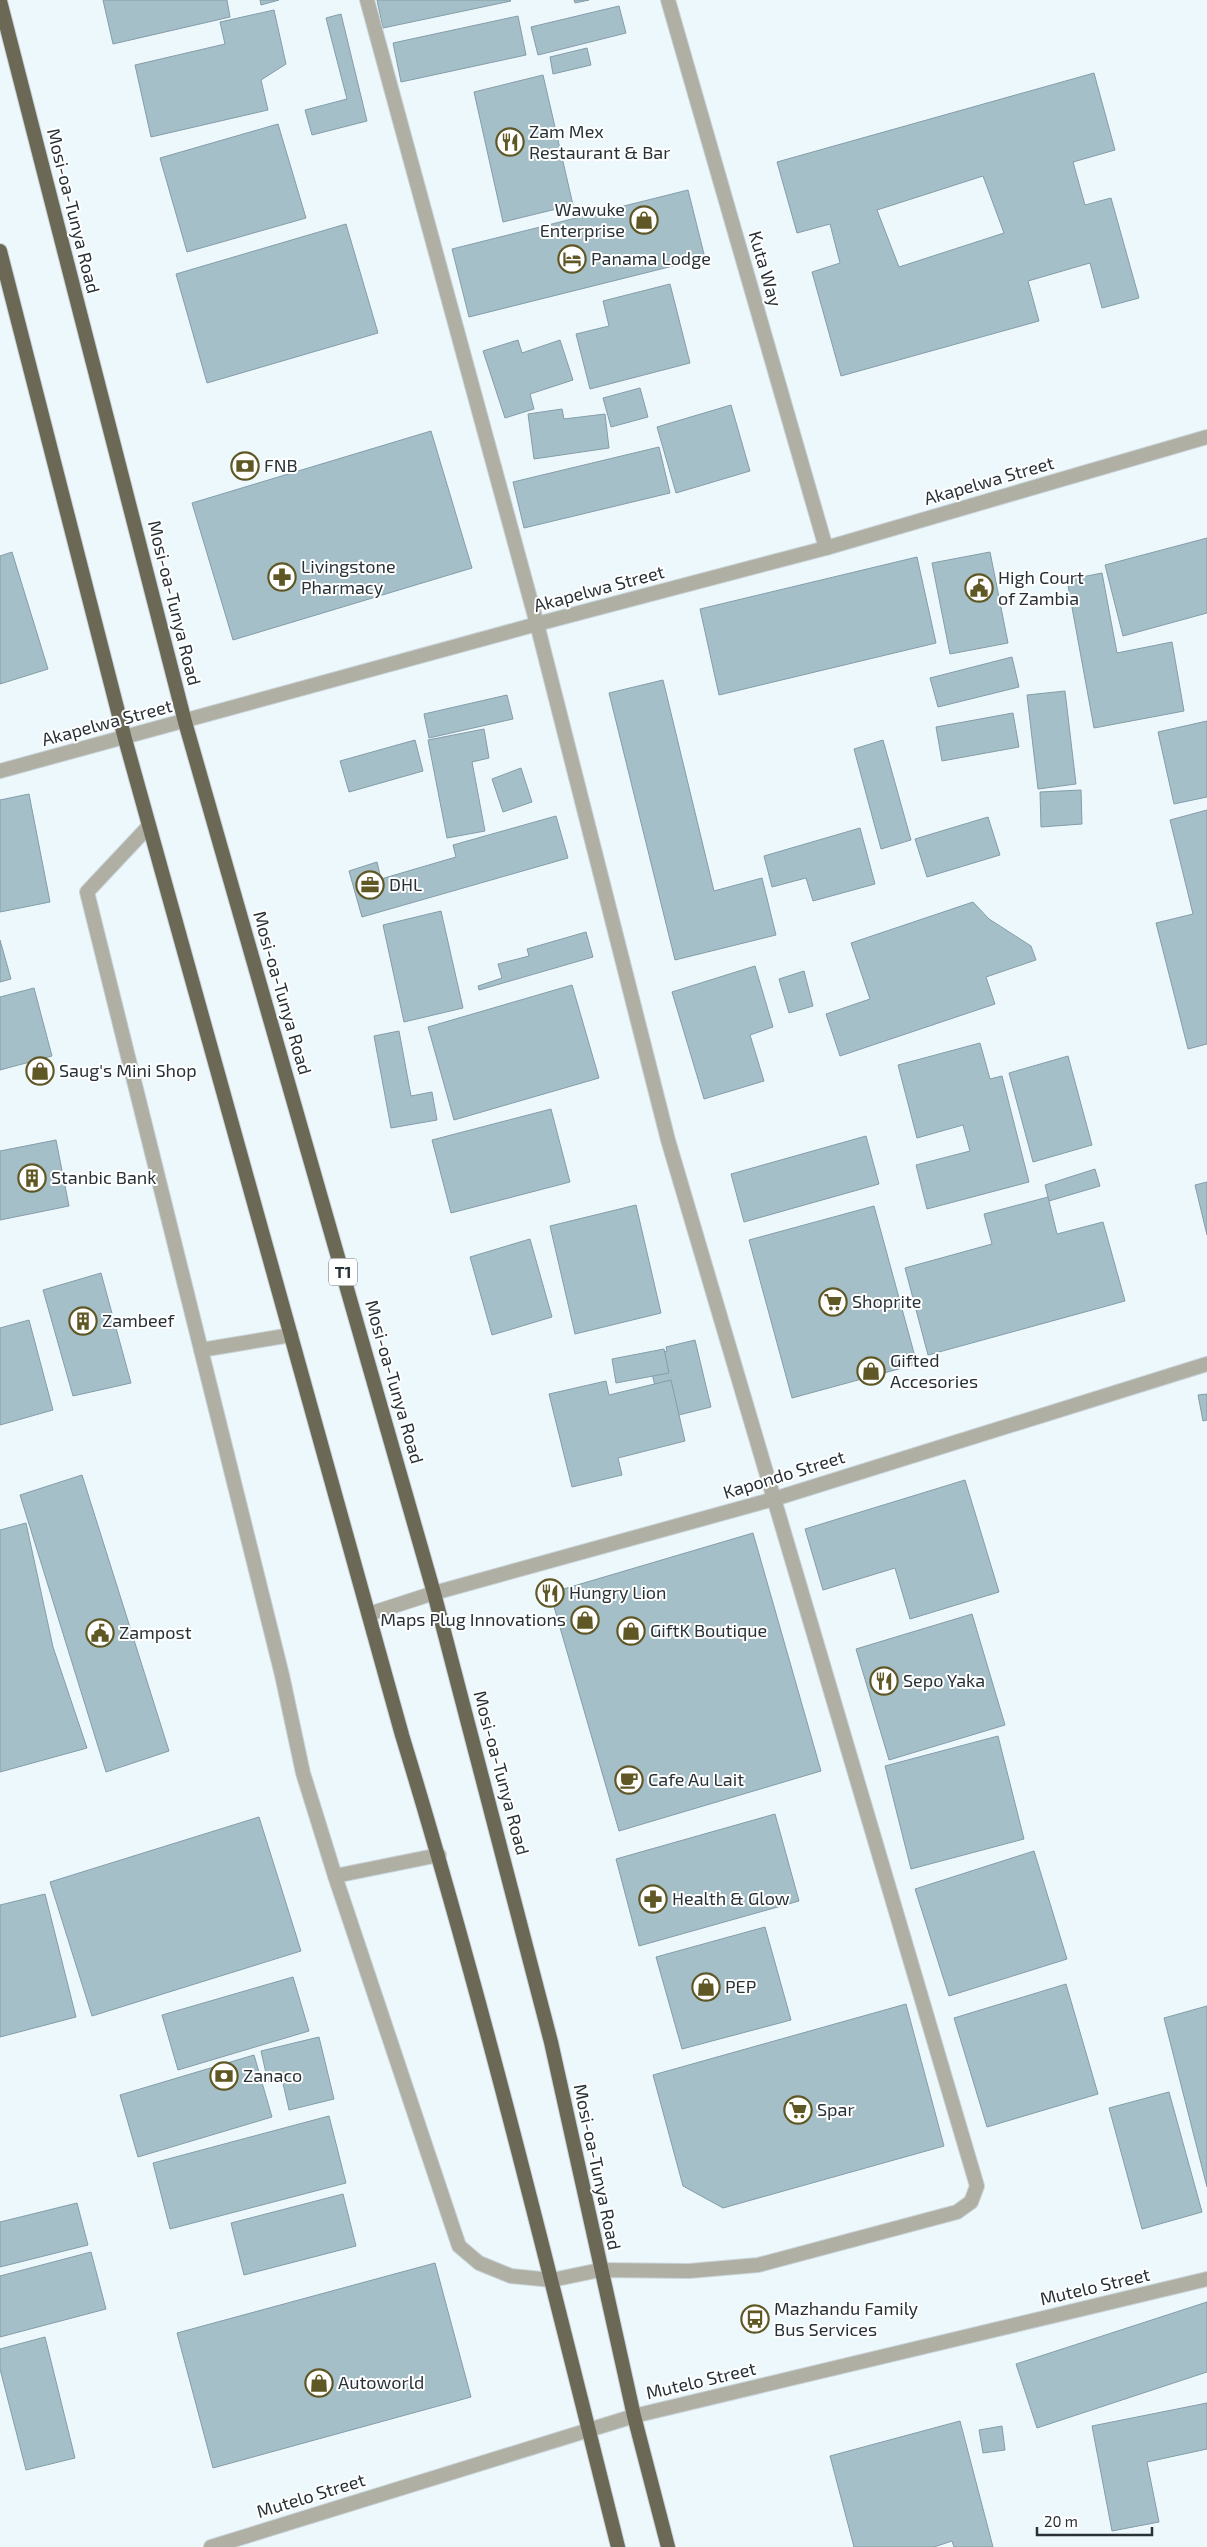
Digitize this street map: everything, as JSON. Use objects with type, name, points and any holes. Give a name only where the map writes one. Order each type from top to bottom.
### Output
[{"type":"highway","name":"Mosi-oa-Tunya Road","points":[[0,1],[185,722],[434,1593],[551,2042],[600,2270],[634,2416],[668,2547]]},
{"type":"highway","points":[[0,251],[124,739],[369,1614],[439,1855],[552,2280],[618,2547]]},
{"type":"street","points":[[149,826],[87,892],[282,1675],[303,1773],[335,1876],[459,2246],[479,2263],[511,2276],[552,2280],[600,2270],[689,2271],[758,2265],[957,2212],[971,2202],[977,2186],[668,1140],[537,624],[367,0]]},
{"type":"street","name":"Kuta Way","points":[[668,0],[826,548]]},
{"type":"street","name":"Akapelwa Street","points":[[0,771],[124,739],[537,624],[826,548],[1207,437]]},
{"type":"street","points":[[201,1350],[291,1335]]},
{"type":"street","name":"Kapondo Street","points":[[369,1614],[434,1593],[774,1499],[1207,1364]]},
{"type":"street","points":[[335,1876],[439,1855]]},
{"type":"street","name":"Mutelo Street","points":[[210,2547],[634,2416],[1207,2279]]},
{"type":"building","points":[[103,0],[227,0],[230,17],[113,44]]},
{"type":"building","points":[[260,0],[279,0],[261,5]]},
{"type":"building","points":[[377,0],[510,0],[511,1],[383,28]]},
{"type":"building","points":[[574,0],[589,0],[575,3]]},
{"type":"building","points":[[619,6],[626,33],[538,55],[531,27]]},
{"type":"building","points":[[274,10],[286,64],[261,80],[268,110],[151,137],[135,65],[225,44],[220,22]]},
{"type":"building","points":[[341,14],[367,121],[312,135],[305,110],[347,99],[326,18]]},
{"type":"building","points":[[518,16],[526,55],[401,82],[393,43]]},
{"type":"building","points":[[587,48],[591,65],[553,74],[550,57]]},
{"type":"building","points":[[1094,73],[1115,150],[1073,162],[1085,205],[1111,198],[1139,298],[1102,308],[1090,263],[1028,281],[1039,321],[841,376],[812,272],[840,263],[830,224],[797,233],[777,162]],"holes":[[[983,176],[1004,233],[899,267],[877,210]]]},
{"type":"building","points":[[543,75],[573,205],[503,222],[474,92]]},
{"type":"building","points":[[278,124],[306,218],[187,252],[160,158]]},
{"type":"building","points":[[688,190],[705,258],[469,317],[452,249]]},
{"type":"building","points":[[346,224],[378,333],[207,383],[176,274]]},
{"type":"building","points":[[670,284],[690,363],[590,389],[576,334],[609,326],[603,301]]},
{"type":"building","points":[[518,340],[522,353],[560,340],[573,380],[530,394],[534,409],[505,418],[483,351]]},
{"type":"building","points":[[640,388],[648,417],[611,427],[603,398]]},
{"type":"building","points":[[731,405],[750,471],[676,493],[657,427]]},
{"type":"building","points":[[562,409],[564,419],[605,414],[609,448],[534,459],[528,414]]},
{"type":"building","points":[[431,431],[472,568],[233,640],[192,503]]},
{"type":"building","points":[[659,447],[670,493],[524,528],[513,482]]},
{"type":"building","points":[[1207,538],[1207,613],[1123,636],[1105,565]]},
{"type":"building","points":[[12,552],[48,669],[0,684],[0,556]]},
{"type":"building","points":[[990,552],[1008,643],[950,654],[932,563]]},
{"type":"building","points":[[917,557],[936,643],[719,695],[700,609]]},
{"type":"building","points":[[1102,573],[1117,653],[1172,642],[1184,711],[1094,728],[1067,580]]},
{"type":"building","points":[[1012,657],[1019,687],[938,707],[930,678]]},
{"type":"building","points":[[663,680],[714,891],[762,878],[776,935],[675,960],[609,693]]},
{"type":"building","points":[[1065,691],[1076,784],[1038,789],[1027,695]]},
{"type":"building","points":[[507,695],[513,719],[429,738],[424,714]]},
{"type":"building","points":[[1013,713],[1019,747],[942,761],[936,727]]},
{"type":"building","points":[[1207,721],[1207,797],[1174,804],[1158,732]]},
{"type":"building","points":[[484,729],[489,758],[472,762],[485,831],[447,838],[428,740]]},
{"type":"building","points":[[415,740],[423,771],[349,792],[340,761]]},
{"type":"building","points":[[883,740],[911,840],[881,849],[854,749]]},
{"type":"building","points":[[521,768],[532,802],[503,812],[492,779]]},
{"type":"building","points":[[1081,790],[1082,824],[1041,827],[1040,792]]},
{"type":"building","points":[[29,794],[50,902],[0,912],[0,800]]},
{"type":"building","points":[[1207,810],[1207,1044],[1188,1049],[1156,923],[1193,914],[1170,820]]},
{"type":"building","points":[[556,816],[568,858],[362,917],[349,871],[377,862],[381,879],[456,857],[453,845]]},
{"type":"building","points":[[988,817],[1000,855],[927,877],[915,839]]},
{"type":"building","points":[[860,828],[875,884],[813,901],[806,878],[772,887],[764,856]]},
{"type":"building","points":[[973,902],[989,919],[1031,946],[1036,960],[986,977],[995,1004],[840,1056],[826,1014],[870,999],[851,943]]},
{"type":"building","points":[[441,911],[463,1008],[404,1022],[383,925]]},
{"type":"building","points":[[586,932],[593,957],[479,990],[478,986],[502,978],[498,964],[529,956],[527,949]]},
{"type":"building","points":[[0,940],[11,979],[0,982]]},
{"type":"building","points":[[755,966],[773,1027],[750,1035],[764,1081],[704,1099],[672,992]]},
{"type":"building","points":[[804,971],[813,1006],[789,1013],[779,979]]},
{"type":"building","points":[[572,985],[599,1078],[454,1120],[428,1027]]},
{"type":"building","points":[[34,988],[52,1056],[0,1070],[0,997]]},
{"type":"building","points":[[399,1031],[411,1096],[432,1092],[437,1120],[391,1128],[374,1036]]},
{"type":"building","points":[[980,1043],[990,1079],[1002,1076],[1029,1182],[927,1209],[916,1165],[970,1151],[963,1125],[917,1138],[898,1065]]},
{"type":"building","points":[[1068,1056],[1092,1145],[1033,1162],[1009,1073]]},
{"type":"building","points":[[551,1109],[570,1182],[451,1213],[432,1140]]},
{"type":"building","points":[[866,1136],[879,1184],[744,1222],[731,1174]]},
{"type":"building","name":"Stanbic Bank","points":[[56,1140],[69,1206],[0,1220],[0,1151]]},
{"type":"building","points":[[1095,1169],[1100,1186],[1049,1201],[1045,1185]]},
{"type":"building","points":[[1207,1182],[1207,1235],[1195,1185]]},
{"type":"building","points":[[1048,1197],[1057,1234],[1103,1222],[1125,1301],[928,1355],[905,1268],[992,1244],[984,1214]]},
{"type":"building","points":[[636,1205],[661,1313],[575,1334],[550,1226]]},
{"type":"building","name":"Shoprite","points":[[874,1206],[917,1364],[792,1398],[749,1240]]},
{"type":"building","points":[[530,1239],[552,1317],[492,1335],[470,1257]]},
{"type":"building","name":"Zambeef","points":[[101,1273],[131,1383],[73,1396],[43,1290]]},
{"type":"building","points":[[29,1320],[53,1410],[0,1425],[0,1328]]},
{"type":"building","points":[[695,1340],[711,1407],[663,1419],[648,1357],[667,1351],[666,1347]]},
{"type":"building","points":[[664,1349],[669,1373],[616,1383],[612,1359]]},
{"type":"building","points":[[671,1380],[685,1441],[618,1458],[622,1475],[572,1487],[549,1394],[606,1381],[609,1395]]},
{"type":"building","points":[[1207,1394],[1207,1420],[1203,1421],[1198,1395]]},
{"type":"building","points":[[82,1475],[169,1751],[106,1772],[20,1495]]},
{"type":"building","points":[[965,1480],[999,1592],[910,1619],[895,1568],[823,1590],[805,1529]]},
{"type":"building","points":[[26,1523],[53,1647],[87,1748],[0,1772],[0,1530]]},
{"type":"building","points":[[753,1533],[821,1771],[619,1831],[550,1593]]},
{"type":"building","points":[[972,1614],[1005,1725],[889,1760],[856,1649]]},
{"type":"building","points":[[998,1736],[1024,1839],[911,1869],[885,1766]]},
{"type":"building","points":[[775,1814],[799,1901],[639,1946],[616,1859]]},
{"type":"building","points":[[259,1817],[301,1951],[92,2016],[50,1882]]},
{"type":"building","points":[[1034,1851],[1067,1959],[949,1996],[915,1889]]},
{"type":"building","points":[[45,1894],[76,2017],[0,2037],[0,1905]]},
{"type":"building","points":[[765,1927],[791,2020],[682,2049],[656,1957]]},
{"type":"building","points":[[293,1977],[309,2031],[178,2070],[162,2015]]},
{"type":"building","points":[[1066,1984],[1098,2094],[987,2127],[954,2018]]},
{"type":"building","name":"Spar","points":[[906,2004],[944,2146],[723,2208],[683,2186],[653,2075]]},
{"type":"building","points":[[1207,2006],[1207,2187],[1164,2018]]},
{"type":"building","points":[[319,2037],[334,2099],[289,2110],[282,2079],[268,2082],[261,2051]]},
{"type":"building","points":[[254,2055],[272,2117],[138,2157],[120,2095]]},
{"type":"building","points":[[1169,2092],[1202,2212],[1142,2229],[1109,2108]]},
{"type":"building","points":[[329,2116],[346,2183],[170,2229],[153,2163]]},
{"type":"building","points":[[343,2194],[356,2246],[244,2275],[231,2223]]},
{"type":"building","points":[[77,2203],[88,2245],[0,2267],[0,2222]]},
{"type":"building","points":[[91,2252],[106,2309],[0,2337],[0,2276]]},
{"type":"building","points":[[435,2263],[471,2397],[213,2468],[177,2333]]},
{"type":"building","points":[[1207,2302],[1207,2372],[1037,2428],[1016,2364]]},
{"type":"building","points":[[45,2337],[75,2458],[26,2470],[0,2369],[0,2349]]},
{"type":"building","points":[[1207,2403],[1207,2449],[1147,2462],[1159,2522],[1112,2531],[1092,2426]]},
{"type":"building","points":[[960,2421],[993,2547],[954,2547],[952,2541],[934,2547],[854,2547],[830,2456]]},
{"type":"building","points":[[1002,2426],[1005,2450],[983,2453],[979,2430]]},
{"type":"place","name":"Zam Mex Restaurant & Bar","points":[[510,142]]},
{"type":"place","name":"Wawuke Enterprise","points":[[644,220]]},
{"type":"place","name":"Panama Lodge","points":[[572,259]]},
{"type":"place","name":"FNB","points":[[245,466]]},
{"type":"place","name":"Livingstone Pharmacy","points":[[282,577]]},
{"type":"place","name":"High Court of Zambia","points":[[979,588]]},
{"type":"place","name":"DHL","points":[[370,885]]},
{"type":"place","name":"Saug's Mini Shop","points":[[40,1071]]},
{"type":"place","name":"Stanbic Bank","points":[[32,1178]]},
{"type":"place","name":"Shoprite","points":[[833,1302]]},
{"type":"place","name":"Zambeef","points":[[83,1321]]},
{"type":"place","name":"Gifted Accesories","points":[[871,1371]]},
{"type":"place","name":"Hungry Lion","points":[[550,1593]]},
{"type":"place","name":"Maps Plug Innovations","points":[[585,1620]]},
{"type":"place","name":"GiftK Boutique","points":[[631,1631]]},
{"type":"place","name":"Zampost","points":[[100,1633]]},
{"type":"place","name":"Sepo Yaka","points":[[884,1681]]},
{"type":"place","name":"Cafe Au Lait","points":[[629,1780]]},
{"type":"place","name":"Health & Glow","points":[[653,1899]]},
{"type":"place","name":"PEP","points":[[706,1987]]},
{"type":"place","name":"Zanaco","points":[[224,2076]]},
{"type":"place","name":"Spar","points":[[798,2110]]},
{"type":"place","name":"Mazhandu Family Bus Services","points":[[755,2319]]},
{"type":"place","name":"Autoworld","points":[[319,2383]]}]
